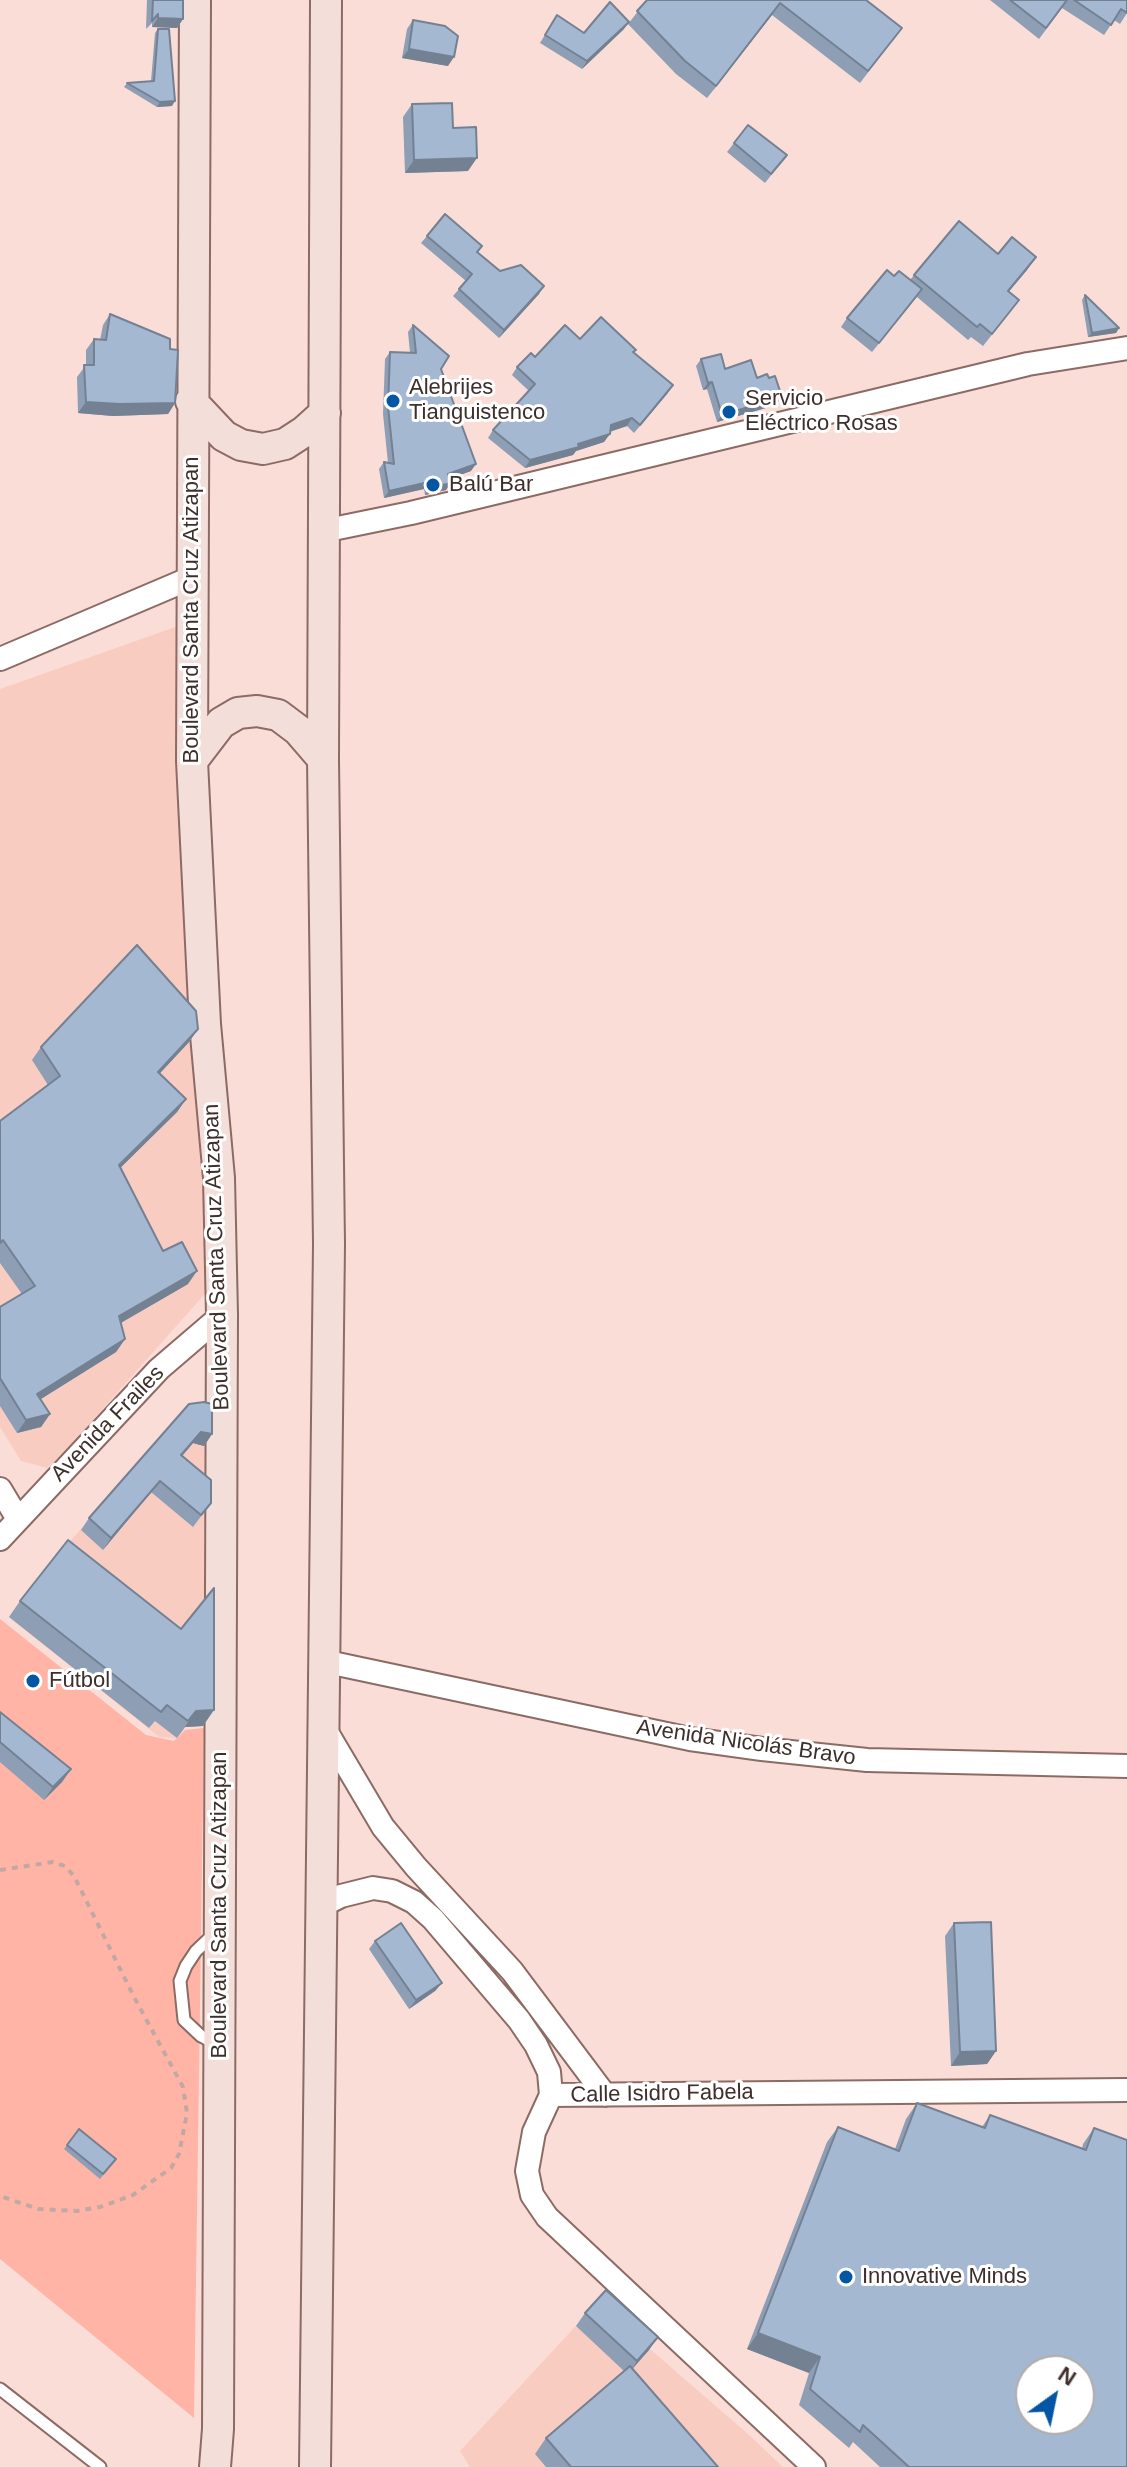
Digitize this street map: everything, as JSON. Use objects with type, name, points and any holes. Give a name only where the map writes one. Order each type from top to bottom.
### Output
[{"type":"main road","name":"Boulevard Santa Cruz Atizapan","points":[[195,0],[191,401],[192,761],[205,1024],[219,1178],[222,1315],[218,2429],[215,2467]]},
{"type":"main road","points":[[315,2467],[321,1722],[329,1244],[323,759],[326,0]]},
{"type":"main road","points":[[191,401],[224,436],[241,445],[263,449],[285,444],[325,413]]},
{"type":"main road","points":[[192,761],[221,723],[238,713],[257,711],[278,715],[298,730],[323,759]]},
{"type":"street","points":[[323,531],[420,511],[1028,364],[1127,348]]},
{"type":"street","points":[[0,659],[191,578]]},
{"type":"street","name":"Avenida Frailes","points":[[0,1539],[159,1369],[222,1315]]},
{"type":"street","points":[[0,1489],[18,1519]]},
{"type":"street","name":"Avenida Nicolás Bravo","points":[[323,1661],[690,1739],[762,1749],[867,1760],[1127,1766]]},
{"type":"street","points":[[321,1722],[383,1827],[512,1971],[605,2095]]},
{"type":"street","points":[[319,1907],[341,1896],[373,1888],[392,1891],[414,1902],[433,1919],[519,2020],[549,2072],[551,2095]]},
{"type":"street","name":"Calle Isidro Fabela","points":[[814,2467],[547,2217],[532,2195],[527,2171],[534,2132],[551,2095],[1127,2090]]},
{"type":"lane","points":[[0,2389],[100,2467]]},
{"type":"path","points":[[0,1870],[53,1862],[65,1866],[74,1876],[183,2087],[187,2113],[179,2154],[171,2168],[133,2195],[100,2207],[77,2211],[38,2209],[0,2196]]},
{"type":"shaded area","points":[[178,626],[211,1287],[47,1468],[21,1461],[0,1427],[0,689]]},
{"type":"shaded area","points":[[181,1416],[210,1422],[216,1725],[185,1727],[177,1738],[159,1737],[9,1617],[57,1556]]},
{"type":"shaded area","points":[[0,1619],[146,1735],[174,1741],[185,1730],[204,1728],[194,2418],[0,2259]]},
{"type":"shaded area","points":[[597,2303],[783,2467],[470,2467],[460,2451]]},
{"type":"building","points":[[153,0],[183,0],[183,19],[158,18],[158,14],[152,21]]},
{"type":"building","points":[[647,0],[866,0],[902,28],[868,71],[780,3],[716,86],[685,61],[637,11]]},
{"type":"building","points":[[1010,0],[1067,0],[1046,28]]},
{"type":"building","points":[[1074,0],[1127,0],[1127,13],[1121,9],[1111,25]]},
{"type":"building","points":[[610,2],[629,22],[587,61],[545,35],[557,15],[584,33]]},
{"type":"building","points":[[413,20],[445,26],[458,36],[454,57],[409,49]]},
{"type":"building","points":[[158,29],[169,29],[175,101],[160,102],[127,83],[154,81]]},
{"type":"building","points":[[452,103],[453,128],[476,127],[477,158],[414,160],[412,104]]},
{"type":"building","points":[[748,125],[787,155],[771,174],[734,143]]},
{"type":"building","points":[[445,214],[482,246],[477,252],[500,271],[521,265],[544,286],[504,330],[459,289],[472,274],[427,236]]},
{"type":"building","points":[[959,221],[998,254],[1012,237],[1036,257],[1008,291],[1019,300],[992,334],[980,324],[977,327],[914,275]]},
{"type":"building","points":[[887,270],[894,276],[899,271],[922,289],[879,343],[847,318]]},
{"type":"building","points":[[1085,295],[1119,328],[1092,333]]},
{"type":"building","points":[[110,314],[170,339],[170,349],[178,350],[175,403],[86,402],[84,365],[94,365],[94,339],[106,340]]},
{"type":"building","points":[[601,317],[636,350],[633,352],[673,385],[640,425],[632,418],[611,425],[610,434],[578,444],[579,447],[530,460],[493,430],[535,384],[517,367],[531,353],[535,357],[565,325],[580,339]]},
{"type":"building","points":[[413,325],[449,356],[441,369],[476,464],[448,474],[451,483],[430,488],[429,482],[389,491],[384,462],[394,464],[388,407],[390,352],[416,353]]},
{"type":"building","points":[[721,354],[725,369],[751,360],[757,378],[767,374],[769,378],[775,376],[782,397],[722,415],[701,359]]},
{"type":"building","points":[[137,945],[196,1011],[198,1029],[158,1072],[186,1099],[119,1165],[163,1251],[182,1242],[197,1271],[119,1316],[125,1339],[37,1394],[50,1414],[26,1420],[0,1378],[0,1307],[35,1286],[3,1240],[0,1243],[0,1121],[60,1076],[41,1047]]},
{"type":"building","points":[[189,1404],[212,1404],[212,1434],[201,1432],[181,1455],[211,1480],[211,1503],[201,1515],[160,1481],[111,1538],[89,1518]]},
{"type":"building","points":[[68,1540],[181,1629],[214,1588],[214,1710],[196,1711],[188,1721],[167,1705],[161,1712],[20,1601]]},
{"type":"building","points":[[0,1712],[71,1769],[53,1787],[0,1742]]},
{"type":"building","points":[[991,1922],[996,2051],[960,2052],[954,1923]]},
{"type":"building","points":[[401,1923],[442,1983],[416,2000],[375,1941]]},
{"type":"building","points":[[917,2103],[985,2128],[990,2115],[1086,2150],[1094,2128],[1127,2140],[1127,2467],[909,2467],[863,2425],[860,2432],[810,2389],[820,2357],[758,2333],[838,2127],[899,2151]]},
{"type":"building","points":[[79,2129],[116,2159],[103,2174],[67,2145]]},
{"type":"building","points":[[606,2290],[658,2337],[637,2361],[585,2313]]},
{"type":"building","points":[[630,2366],[718,2467],[571,2467],[546,2438]]},
{"type":"place","name":"Alebrijes Tianguistenco","points":[[393,401]]},
{"type":"place","name":"Servicio Eléctrico Rosas","points":[[729,412]]},
{"type":"place","name":"Balú Bar","points":[[433,485]]},
{"type":"place","name":"Fútbol","points":[[33,1681]]},
{"type":"place","name":"Innovative Minds","points":[[846,2277]]}]
